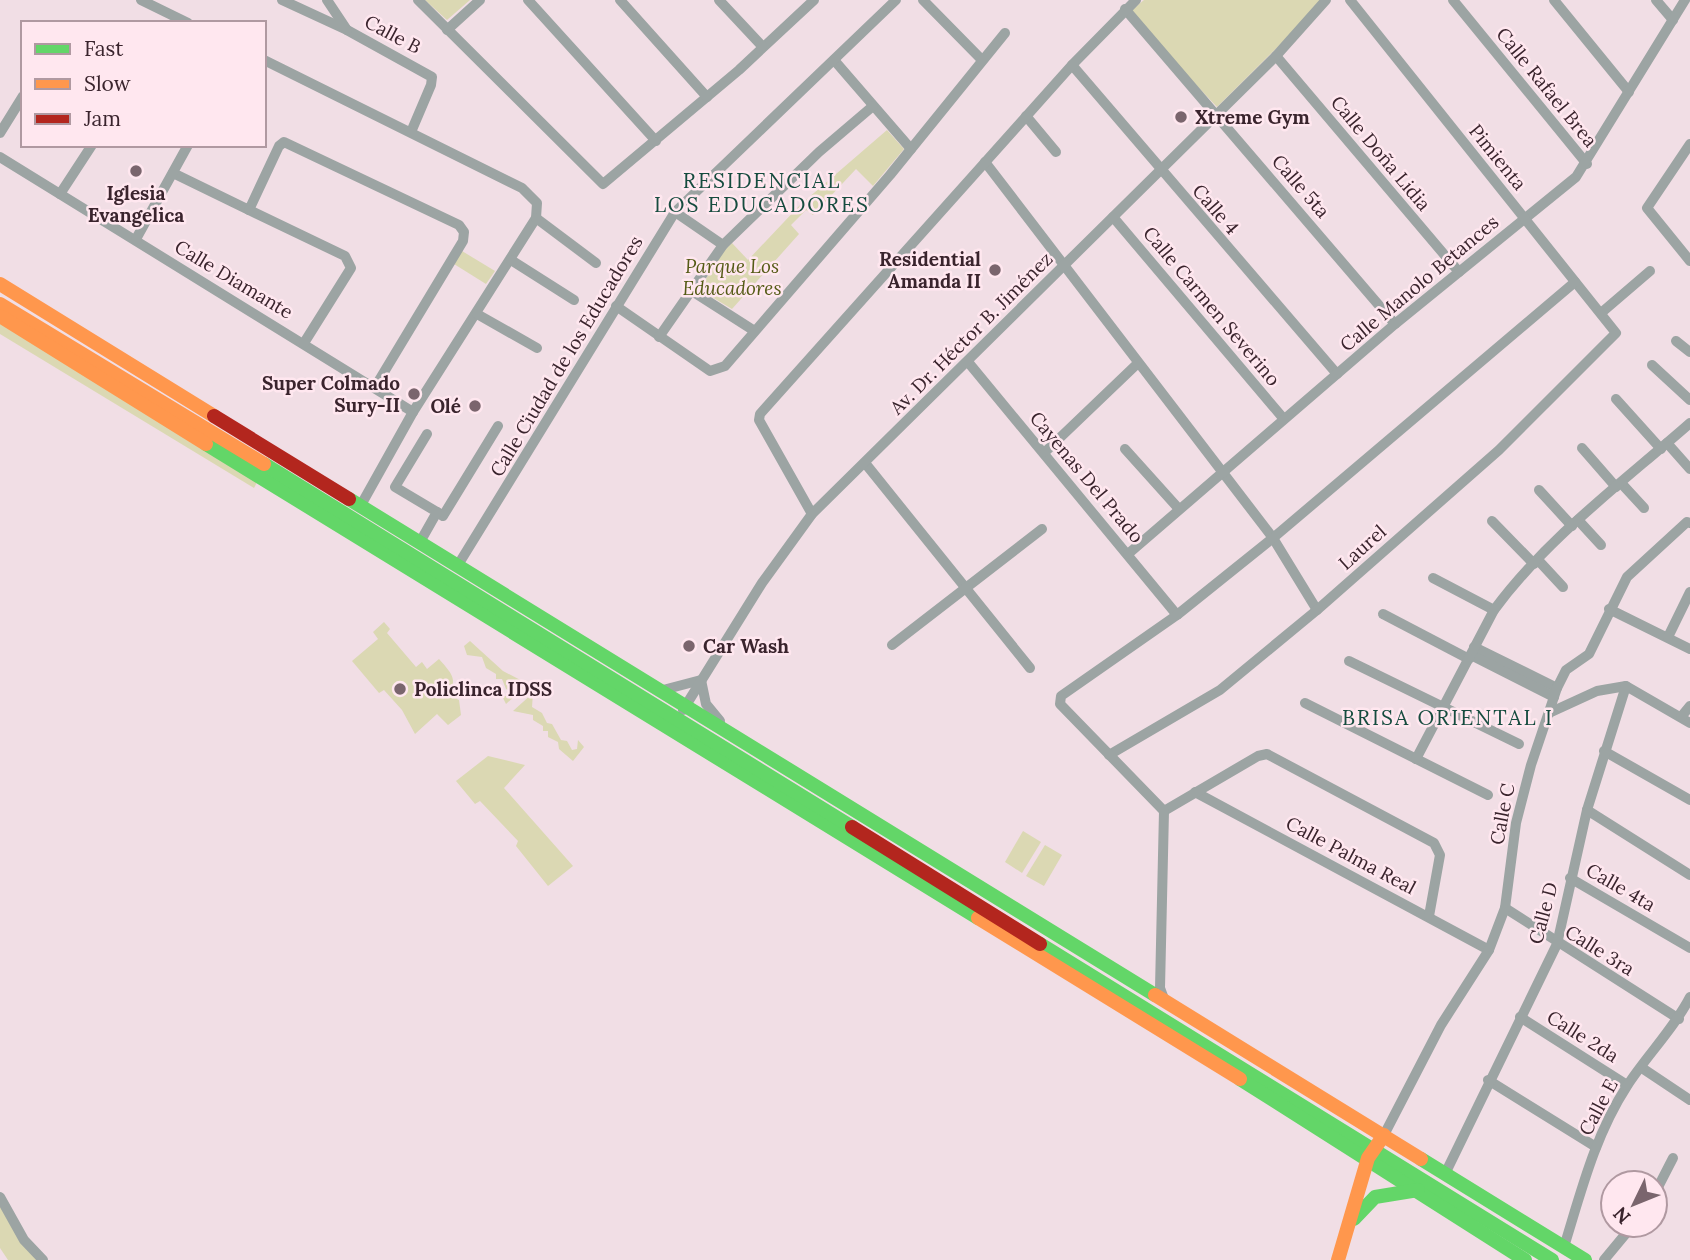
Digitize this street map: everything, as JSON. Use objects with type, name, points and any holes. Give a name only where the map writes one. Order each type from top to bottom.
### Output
[{"type":"main road","points":[[0,284],[1585,1260]]},
{"type":"main road","points":[[0,304],[1179,1031],[1372,1153],[1418,1190],[1525,1260]]},
{"type":"main road","points":[[0,316],[279,490],[1552,1260]]},
{"type":"main road","points":[[1338,1260],[1372,1153],[1384,1135]]},
{"type":"main road","points":[[1350,1222],[1375,1196],[1418,1190]]},
{"type":"street","points":[[141,0],[184,21]]},
{"type":"street","name":"Calle B","points":[[282,0],[347,30],[432,77],[411,132]]},
{"type":"street","points":[[327,0],[347,30]]},
{"type":"street","points":[[418,0],[600,183],[607,184],[812,1]]},
{"type":"street","points":[[447,30],[481,0]]},
{"type":"street","points":[[528,0],[656,141]]},
{"type":"street","points":[[620,0],[707,97]]},
{"type":"street","points":[[719,0],[762,46]]},
{"type":"street","name":"Calle Ciudad de los Educadores","points":[[458,565],[676,212],[896,0]]},
{"type":"street","points":[[923,0],[982,60]]},
{"type":"street","points":[[812,514],[759,417],[1072,65],[1136,0]]},
{"type":"street","name":"Av. Dr. Héctor B. Jiménez","points":[[678,720],[762,583],[812,514],[1276,57],[1326,0]]},
{"type":"street","name":"Pimienta","points":[[1350,0],[1616,331],[1615,335]]},
{"type":"street","name":"Calle Rafael Brea","points":[[1453,0],[1587,164]]},
{"type":"street","points":[[1554,0],[1629,92]]},
{"type":"street","points":[[1656,0],[1673,20]]},
{"type":"street","name":"Calle Manolo Betances","points":[[1128,554],[1283,418],[1576,177],[1587,164],[1685,0]]},
{"type":"street","name":"Calle 5ta","points":[[1125,9],[1395,324]]},
{"type":"street","points":[[616,306],[710,371],[725,366],[753,330],[911,149],[1005,33]]},
{"type":"street","name":"Calle Doña Lidia","points":[[1276,57],[1459,272]]},
{"type":"street","points":[[834,60],[911,149]]},
{"type":"street","points":[[266,61],[531,193],[537,203],[536,218],[413,412],[360,505]]},
{"type":"street","name":"Calle 4","points":[[1072,65],[1160,171],[1337,374]]},
{"type":"street","points":[[0,133],[21,99]]},
{"type":"street","points":[[659,337],[723,245],[819,152],[873,106]]},
{"type":"street","points":[[1026,116],[1056,152]]},
{"type":"street","points":[[249,210],[279,146],[284,142],[459,225],[464,232],[463,240],[375,387]]},
{"type":"street","points":[[60,194],[91,147]]},
{"type":"street","points":[[136,239],[187,147]]},
{"type":"street","points":[[1688,153],[1648,205],[1648,211],[1690,261]]},
{"type":"street","name":"Calle Diamante","points":[[0,157],[413,412]]},
{"type":"street","points":[[985,162],[1273,538],[1317,610]]},
{"type":"street","points":[[173,173],[345,256],[349,261],[351,268],[304,343]]},
{"type":"street","points":[[676,212],[723,245]]},
{"type":"street","name":"Calle Carmen Severino","points":[[1114,217],[1283,418]]},
{"type":"street","points":[[536,218],[596,263]]},
{"type":"street","points":[[511,260],[574,300]]},
{"type":"street","points":[[1601,313],[1650,271]]},
{"type":"street","points":[[1165,1002],[1160,988],[1164,811],[1060,704],[1061,696],[1177,615],[1273,538],[1575,282]]},
{"type":"street","points":[[692,290],[753,330]]},
{"type":"street","points":[[477,314],[537,348]]},
{"type":"street","name":"Laurel","points":[[1109,755],[1220,690],[1317,610],[1499,450],[1615,335]]},
{"type":"street","points":[[1676,341],[1690,352]]},
{"type":"street","name":"Cayenas Del Prado","points":[[968,362],[1177,615]]},
{"type":"street","points":[[1045,452],[1137,363]]},
{"type":"street","points":[[1652,365],[1690,400]]},
{"type":"street","points":[[1616,399],[1690,469]]},
{"type":"street","points":[[1416,759],[1494,610],[1575,523],[1690,423]]},
{"type":"street","points":[[427,434],[395,487],[443,516],[498,426]]},
{"type":"street","points":[[1125,449],[1178,509]]},
{"type":"street","points":[[1582,449],[1644,508]]},
{"type":"street","points":[[865,463],[968,587],[1030,668]]},
{"type":"street","points":[[1539,490],[1601,545]]},
{"type":"street","points":[[420,542],[437,512]]},
{"type":"street","points":[[1492,521],[1563,587]]},
{"type":"street","name":"Calle C","points":[[1384,1135],[1441,1025],[1489,950],[1505,908],[1516,823],[1531,765],[1555,692],[1566,670],[1589,654],[1627,577],[1688,523]]},
{"type":"street","points":[[892,645],[1042,529]]},
{"type":"street","points":[[1433,578],[1494,610]]},
{"type":"street","points":[[1668,638],[1690,592]]},
{"type":"street","points":[[1609,609],[1690,649]]},
{"type":"street","points":[[1383,614],[1555,692]]},
{"type":"street","points":[[1349,661],[1519,744]]},
{"type":"street","points":[[662,690],[679,689],[701,680],[706,704],[732,734]]},
{"type":"street","points":[[1549,713],[1597,691],[1626,686],[1686,720],[1690,706]]},
{"type":"street","name":"Calle D","points":[[1444,1174],[1557,944],[1587,810],[1626,686]]},
{"type":"street","points":[[1305,703],[1488,795]]},
{"type":"street","points":[[1604,751],[1690,800]]},
{"type":"street","points":[[1164,811],[1262,754],[1434,843],[1440,855],[1429,916]]},
{"type":"street","name":"Calle Palma Real","points":[[1195,792],[1489,950]]},
{"type":"street","points":[[1587,810],[1690,875]]},
{"type":"street","name":"Calle 4ta","points":[[1570,878],[1690,948]]},
{"type":"street","name":"Calle 3ra","points":[[1505,908],[1557,944],[1679,1019]]},
{"type":"street","name":"Calle E","points":[[1564,1248],[1596,1147],[1628,1085],[1679,1019],[1690,997]]},
{"type":"street","name":"Calle 2da","points":[[1520,1017],[1628,1085]]},
{"type":"street","points":[[1642,1068],[1690,1100]]},
{"type":"street","points":[[1488,1080],[1596,1147]]},
{"type":"street","points":[[1668,1169],[1673,1158]]},
{"type":"street","points":[[0,1197],[24,1241],[43,1260]]},
{"type":"street","points":[[1604,1260],[1621,1239]]},
{"type":"green space","points":[[425,0],[470,0],[447,20]]},
{"type":"green space","points":[[1144,0],[1325,0],[1217,107],[1128,13]]},
{"type":"green space","name":"Parque Los Educadores","points":[[887,130],[904,149],[873,186],[856,169],[813,215],[806,210],[791,225],[799,234],[732,309],[700,290],[719,255],[732,243],[748,260],[800,205]]},
{"type":"green space","points":[[462,251],[495,271],[486,284],[454,264]]},
{"type":"green space","points":[[0,305],[265,467],[254,488],[0,334]]},
{"type":"green space","points":[[384,622],[390,629],[387,633],[416,667],[422,662],[427,669],[439,659],[450,672],[453,684],[449,695],[459,700],[461,715],[448,725],[437,714],[415,734],[402,710],[384,690],[379,693],[352,661],[378,639],[373,632]]},
{"type":"green space","points":[[470,641],[503,671],[528,684],[506,704],[502,696],[512,696],[513,692],[506,689],[502,679],[496,679],[496,674],[486,668],[482,657],[467,655],[464,646]]},
{"type":"green space","points":[[533,693],[532,707],[542,713],[547,723],[552,724],[561,740],[567,741],[572,750],[577,749],[578,740],[584,747],[573,761],[559,749],[558,742],[548,737],[548,731],[543,731],[543,726],[533,720],[533,715],[513,711]]},
{"type":"green space","points":[[488,756],[525,765],[504,788],[573,866],[548,886],[516,846],[518,841],[480,801],[475,804],[456,781]]},
{"type":"green space","points":[[1023,831],[1041,842],[1022,873],[1005,862]]},
{"type":"green space","points":[[1045,845],[1062,855],[1044,886],[1026,876]]},
{"type":"green space","points":[[0,1197],[43,1260],[8,1260],[0,1248]]},
{"type":"traffic: fast","points":[[206,444],[978,918]]},
{"type":"traffic: fast","points":[[264,464],[852,827]]},
{"type":"traffic: fast","points":[[349,499],[1155,995]]},
{"type":"traffic: fast","points":[[1040,944],[1552,1260]]},
{"type":"traffic: fast","points":[[1240,1079],[1525,1260]]},
{"type":"traffic: fast","points":[[1421,1159],[1585,1260]]},
{"type":"traffic: fast","points":[[1354,1219],[1375,1197],[1418,1190]]},
{"type":"traffic: slow","points":[[0,284],[214,416]]},
{"type":"traffic: slow","points":[[0,304],[264,464]]},
{"type":"traffic: slow","points":[[0,316],[206,444]]},
{"type":"traffic: slow","points":[[978,918],[1240,1079]]},
{"type":"traffic: slow","points":[[1155,995],[1421,1159]]},
{"type":"traffic: slow","points":[[1338,1260],[1368,1158],[1384,1135]]},
{"type":"traffic: jam","points":[[214,416],[349,499]]},
{"type":"traffic: jam","points":[[852,827],[1040,944]]},
{"type":"place","name":"Xtreme Gym","points":[[1181,117]]},
{"type":"place","name":"Iglesia Evangelica","points":[[136,171]]},
{"type":"place","name":"Residential Amanda II","points":[[995,270]]},
{"type":"place","name":"Super Colmado Sury-II","points":[[414,394]]},
{"type":"place","name":"Olé","points":[[475,406]]},
{"type":"place","name":"Car Wash","points":[[689,646]]},
{"type":"place","name":"Policlinca IDSS","points":[[400,689]]},
{"type":"district","name":"RESIDENCIAL LOS EDUCADORES","points":[[762,193]]},
{"type":"district","name":"BRISA ORIENTAL I","points":[[1448,718]]}]
